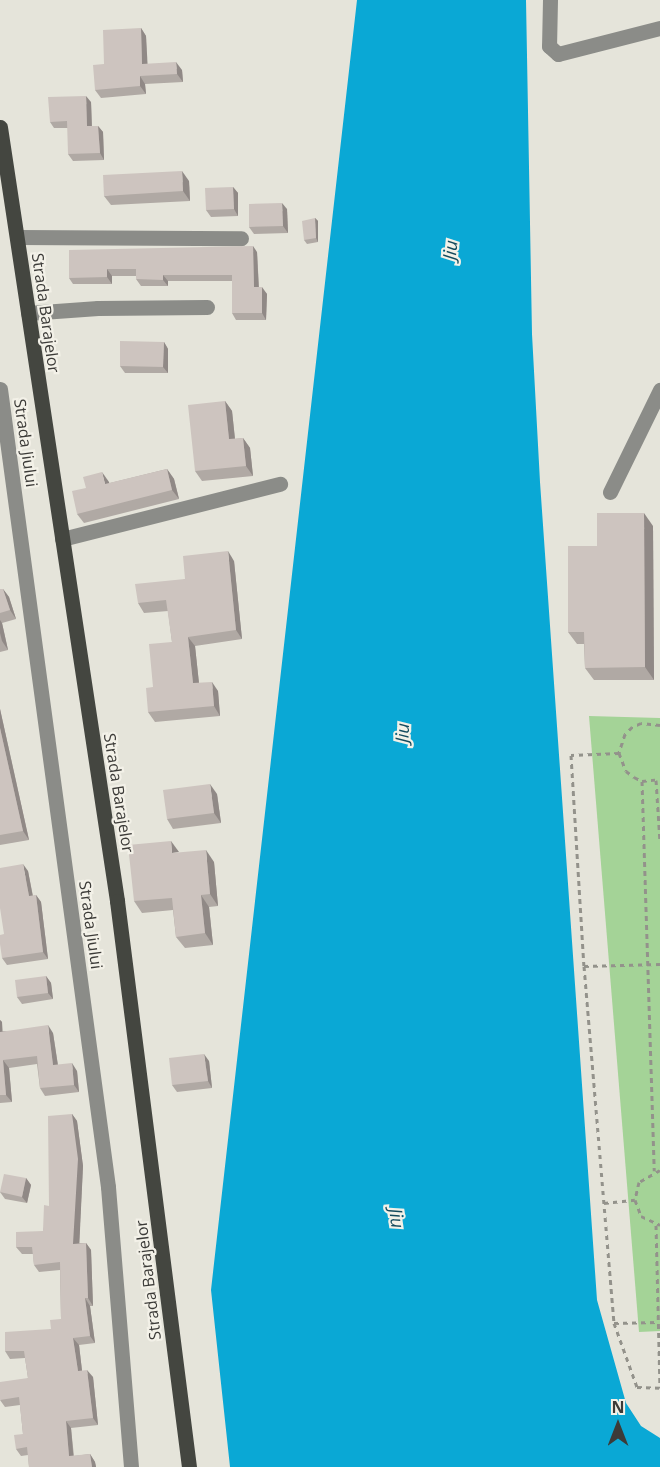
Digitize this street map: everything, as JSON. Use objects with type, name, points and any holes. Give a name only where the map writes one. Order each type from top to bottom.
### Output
[{"type":"main road","name":"Strada Barajelor","points":[[0,127],[148,1127],[189,1467]]},
{"type":"street","points":[[550,0],[549,46],[558,54],[660,28]]},
{"type":"street","points":[[18,237],[241,238]]},
{"type":"street","points":[[28,313],[98,308],[207,307]]},
{"type":"street","name":"Strada Jiului","points":[[0,389],[108,1187],[131,1467]]},
{"type":"street","points":[[610,492],[660,390]]},
{"type":"street","points":[[62,538],[280,484]]},
{"type":"path","points":[[660,725],[641,723],[632,728],[625,734],[619,753],[626,771],[642,781],[658,779],[660,842]]},
{"type":"path","points":[[619,753],[571,755],[584,966],[614,1323],[637,1387],[660,1388],[658,1225],[641,1216],[635,1200],[639,1182],[654,1171],[660,1170]]},
{"type":"path","points":[[642,781],[654,1171]]},
{"type":"path","points":[[584,966],[660,964]]},
{"type":"path","points":[[604,1203],[635,1200]]},
{"type":"path","points":[[614,1323],[659,1322]]},
{"type":"green space","points":[[589,716],[660,718],[660,1331],[639,1332]]},
{"type":"water","name":"Jiu","points":[[357,0],[526,0],[532,334],[540,482],[597,1300],[626,1403],[641,1426],[660,1438],[660,1467],[230,1467],[211,1290]]},
{"type":"building","points":[[141,28],[142,64],[176,62],[177,74],[140,76],[140,86],[95,90],[93,65],[104,64],[103,30]]},
{"type":"building","points":[[86,96],[87,126],[98,126],[100,153],[68,154],[67,121],[50,122],[48,97]]},
{"type":"building","points":[[182,171],[183,191],[104,196],[103,175]]},
{"type":"building","points":[[233,187],[234,209],[206,210],[205,188]]},
{"type":"building","points":[[282,203],[283,226],[249,227],[249,204]]},
{"type":"building","points":[[315,218],[316,238],[304,240],[302,221]]},
{"type":"building","points":[[253,246],[254,287],[262,287],[262,313],[232,313],[232,275],[163,275],[163,280],[136,279],[136,269],[107,269],[107,277],[69,278],[69,250]]},
{"type":"building","points":[[120,341],[164,342],[163,367],[120,366]]},
{"type":"building","points":[[225,401],[229,439],[243,438],[246,466],[195,471],[188,405]]},
{"type":"building","points":[[167,469],[172,490],[77,514],[72,491],[86,488],[83,477],[102,472],[105,484]]},
{"type":"building","points":[[597,513],[644,513],[645,667],[585,668],[584,632],[568,632],[568,546],[597,546]]},
{"type":"building","points":[[228,551],[236,630],[188,637],[193,683],[212,682],[214,706],[148,712],[146,688],[153,687],[149,644],[172,642],[166,600],[138,603],[135,584],[185,579],[183,556]]},
{"type":"building","points":[[0,589],[3,589],[10,610],[0,613]]},
{"type":"building","points":[[0,728],[23,831],[0,835]]},
{"type":"building","points":[[210,784],[214,813],[167,819],[163,790]]},
{"type":"building","points":[[171,841],[172,853],[206,850],[210,894],[201,895],[205,933],[176,937],[172,898],[134,901],[128,845]]},
{"type":"building","points":[[23,864],[29,896],[36,895],[43,952],[2,958],[0,935],[4,934],[0,908],[0,868]]},
{"type":"building","points":[[46,976],[48,993],[17,997],[15,980]]},
{"type":"building","points":[[48,1025],[53,1065],[72,1063],[74,1085],[40,1088],[37,1056],[3,1060],[6,1095],[0,1095],[0,1032]]},
{"type":"building","points":[[204,1054],[208,1081],[172,1085],[169,1058]]},
{"type":"building","points":[[72,1114],[78,1159],[73,1244],[86,1243],[88,1298],[85,1298],[90,1336],[73,1338],[78,1371],[87,1370],[93,1418],[66,1421],[69,1456],[90,1454],[92,1467],[29,1467],[27,1447],[16,1449],[14,1435],[23,1434],[19,1397],[0,1400],[0,1382],[28,1378],[24,1351],[5,1351],[5,1332],[51,1329],[50,1320],[61,1319],[60,1262],[34,1265],[32,1247],[16,1247],[16,1232],[43,1231],[44,1205],[49,1206],[48,1116]]},
{"type":"building","points":[[4,1174],[26,1178],[22,1197],[0,1192]]}]
